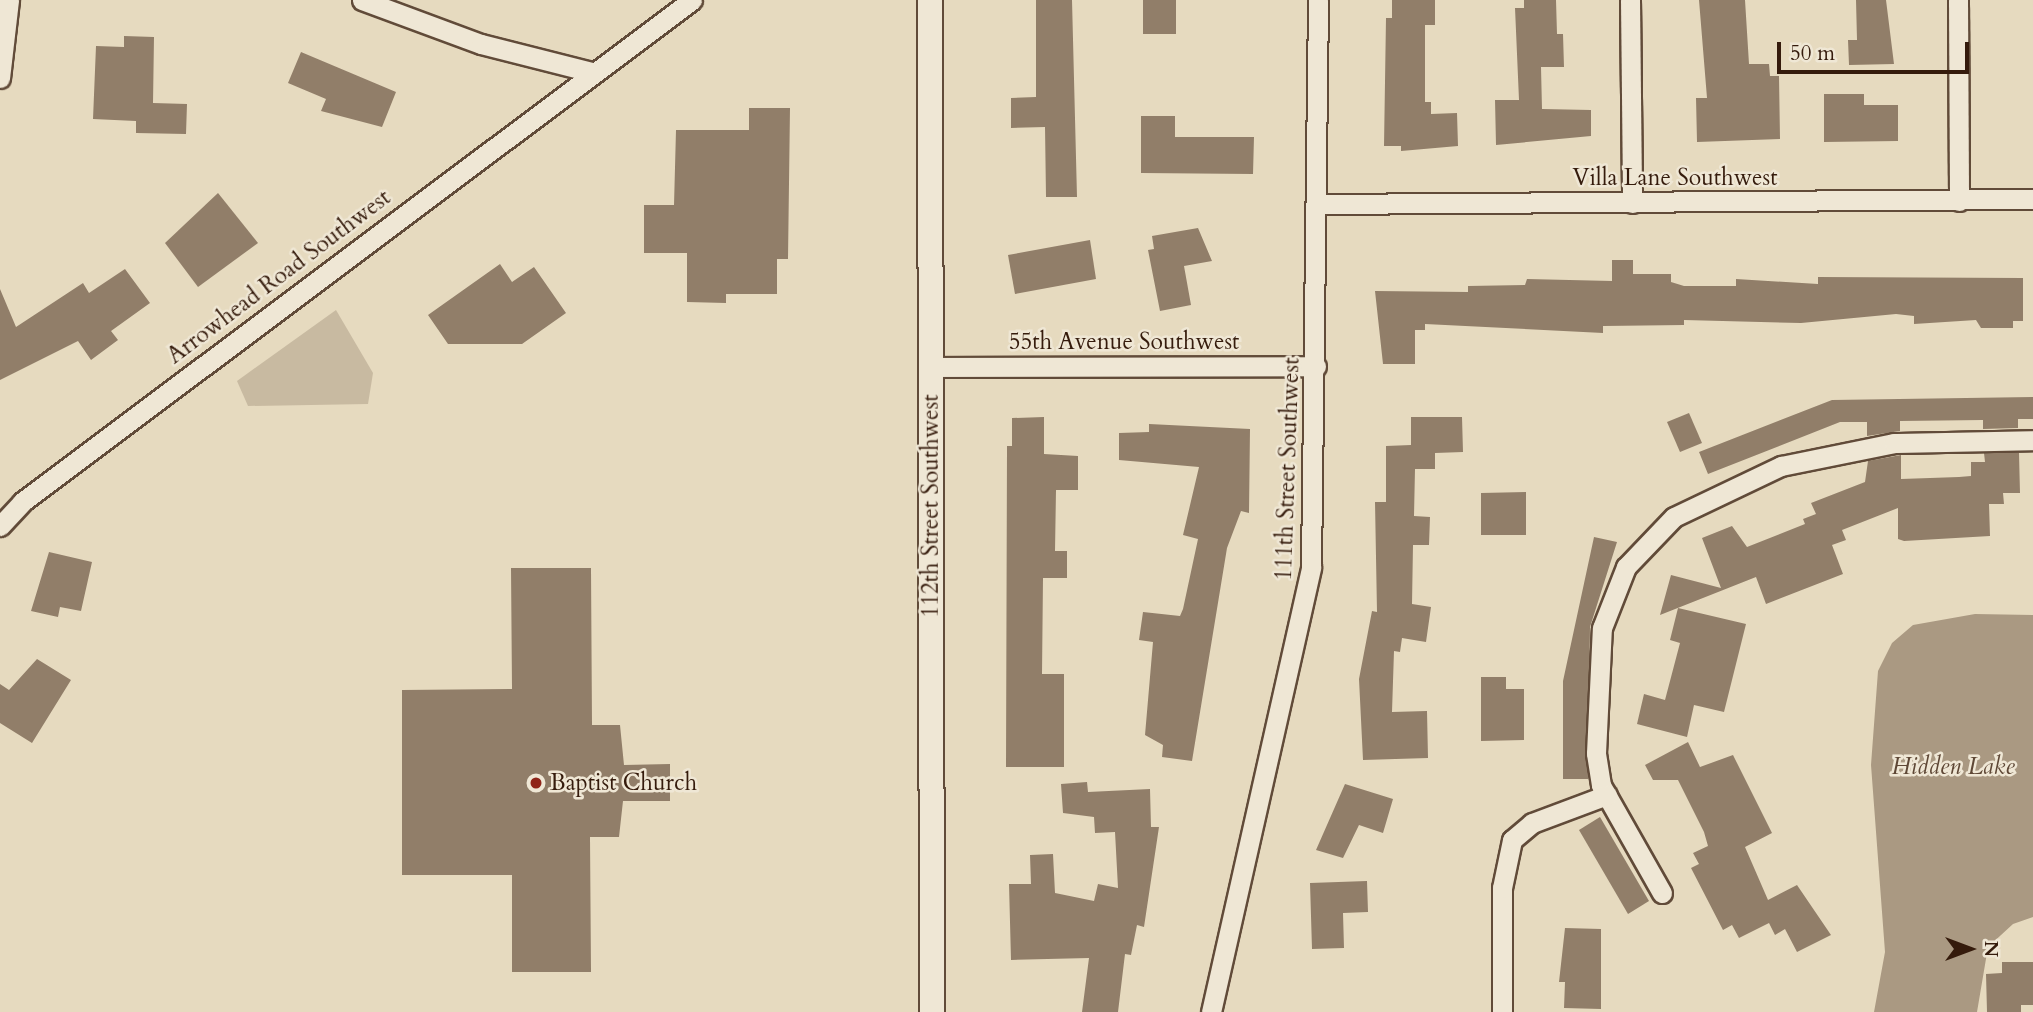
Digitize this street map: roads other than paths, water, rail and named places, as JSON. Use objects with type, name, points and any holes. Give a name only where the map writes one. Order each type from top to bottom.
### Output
[{"type":"street","points":[[0,78],[9,0]]},
{"type":"street","points":[[362,0],[481,44],[592,72]]},
{"type":"street","name":"Arrowhead Road Southwest","points":[[0,526],[33,494],[592,72],[692,0]]},
{"type":"street","name":"112th Street Southwest","points":[[930,0],[932,1012]]},
{"type":"street","name":"111th Street Southwest","points":[[1211,1012],[1305,612],[1315,515],[1318,0]]},
{"type":"street","points":[[1630,0],[1632,203]]},
{"type":"street","points":[[1958,0],[1959,201]]},
{"type":"street","name":"Villa Lane Southwest","points":[[1317,204],[2033,199]]},
{"type":"street","name":"55th Avenue Southwest","points":[[932,367],[1316,366]]},
{"type":"street","points":[[1662,893],[1606,795],[1594,713],[1602,628],[1626,567],[1674,517],[1740,482],[1822,453],[1894,443],[2033,440]]},
{"type":"street","points":[[1502,1012],[1502,888],[1512,840],[1532,823],[1606,795]]},
{"type":"water","name":"Hidden Lake","points":[[1975,614],[2033,615],[2033,917],[2013,924],[1988,947],[1977,1012],[1874,1012],[1885,952],[1871,765],[1878,671],[1892,643],[1913,625]]},
{"type":"place","name":"Baptist Church","points":[[536,783]]}]
